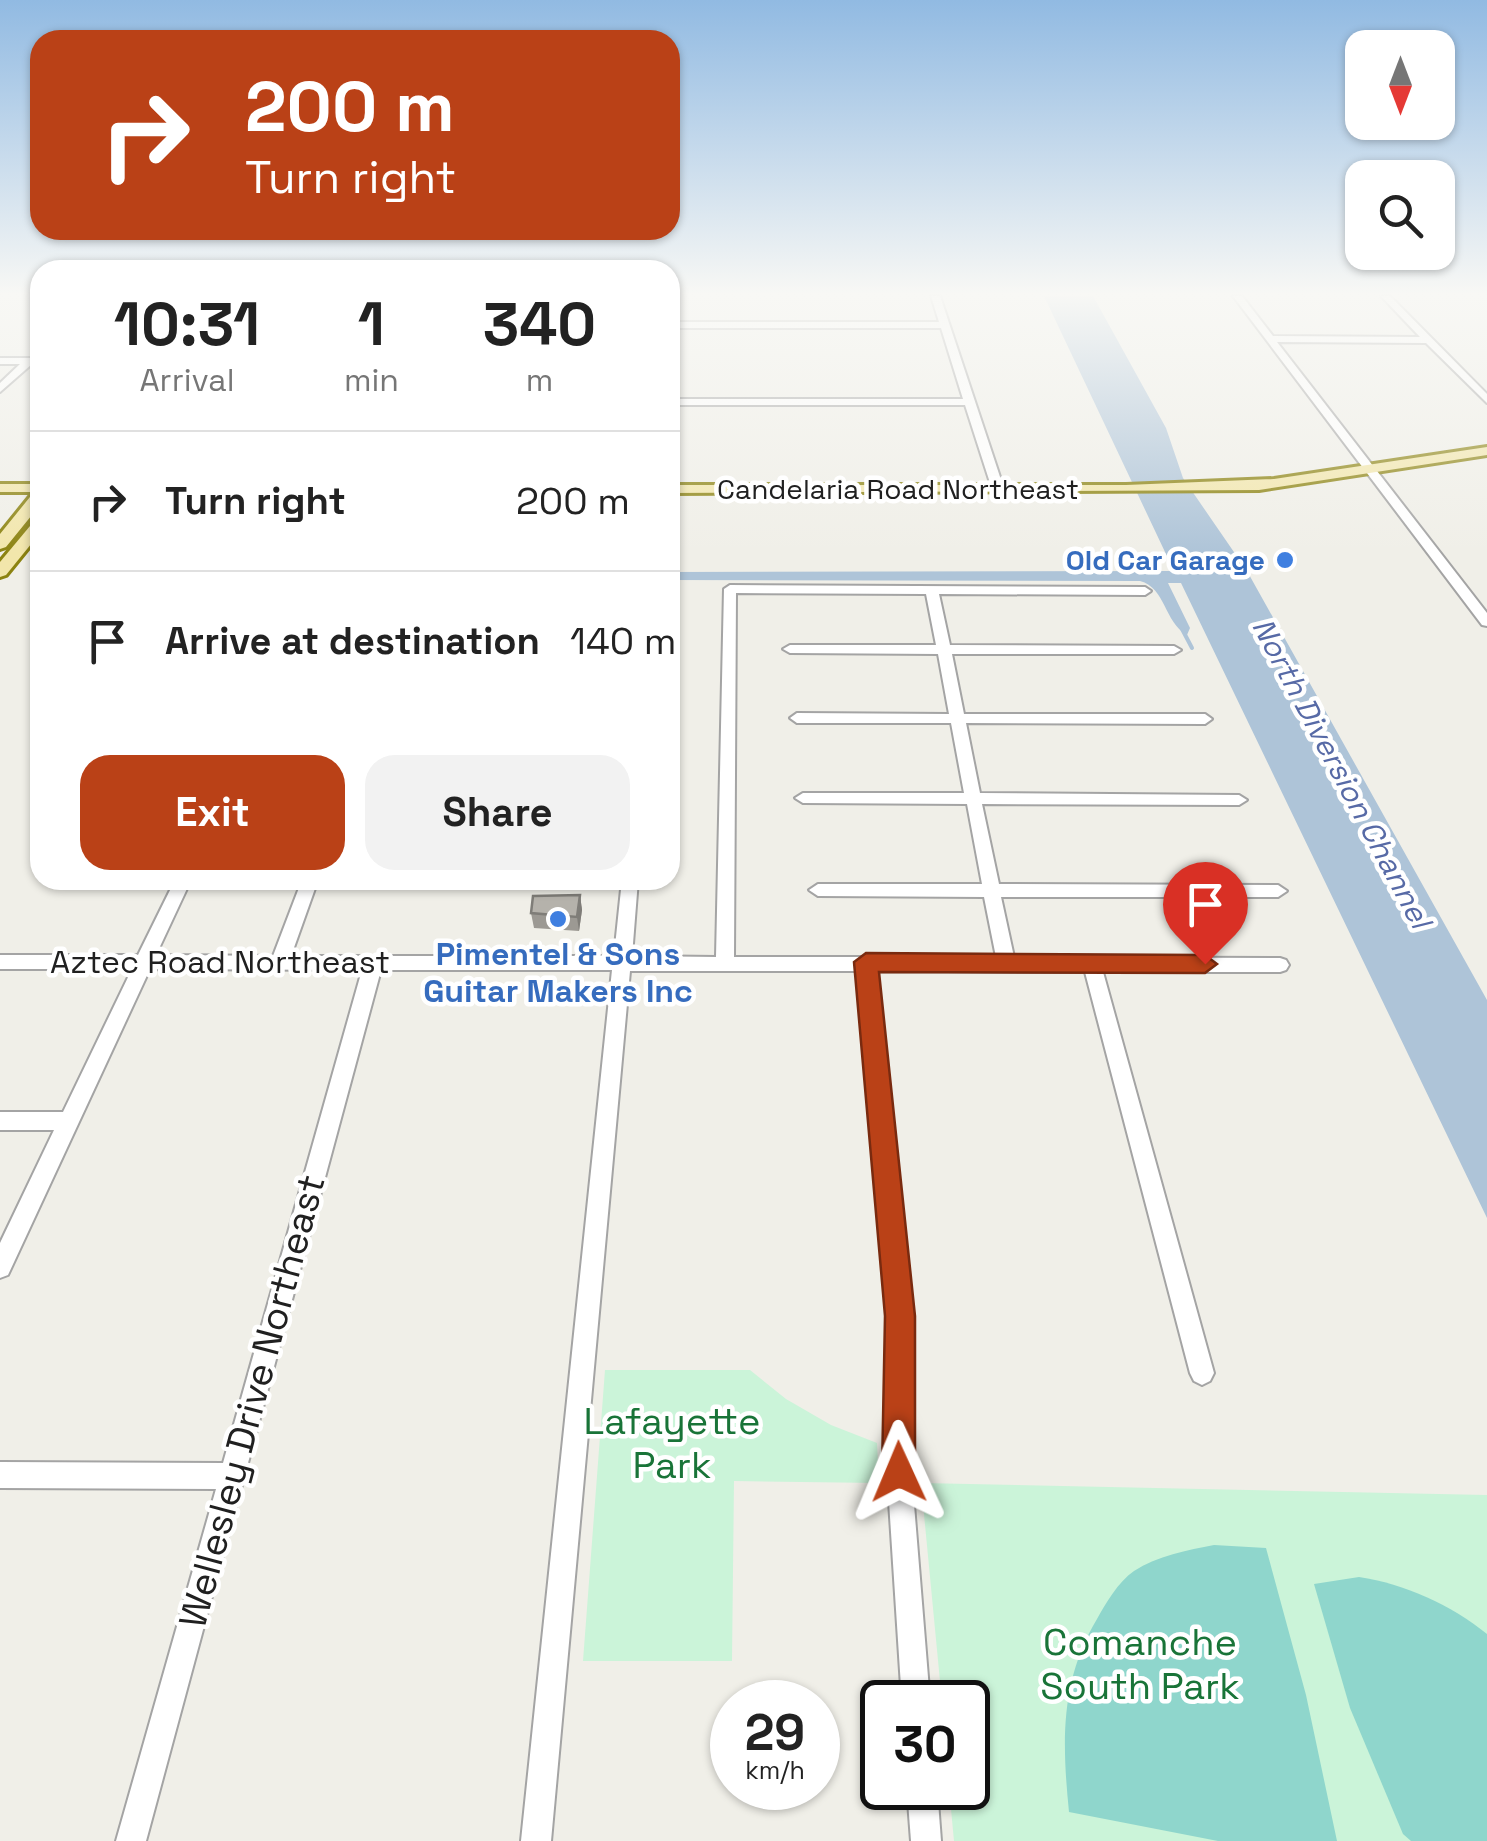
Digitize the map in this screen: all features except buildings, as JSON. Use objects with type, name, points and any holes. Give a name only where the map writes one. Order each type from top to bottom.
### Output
[{"type":"main road","name":"Candelaria Road Northeast","points":[[680,489],[1204,487],[1371,472],[1487,451]]},
{"type":"main road","points":[[0,488],[30,491]]},
{"type":"main road","points":[[0,544],[30,505]]},
{"type":"main road","points":[[0,572],[30,535]]},
{"type":"street","points":[[960,382],[998,489]]},
{"type":"street","points":[[1303,382],[1487,622]]},
{"type":"street","points":[[1469,382],[1487,400]]},
{"type":"street","points":[[680,402],[966,402]]},
{"type":"street","points":[[725,962],[730,590],[1145,591]]},
{"type":"street","points":[[932,590],[1006,964]]},
{"type":"street","points":[[790,649],[1174,650]]},
{"type":"street","points":[[797,718],[1205,719]]},
{"type":"street","points":[[804,798],[1239,800]]},
{"type":"street","points":[[0,1267],[177,890]]},
{"type":"street","points":[[280,962],[306,890]]},
{"type":"street","points":[[536,1841],[629,890]]},
{"type":"street","points":[[818,890],[1278,892]]},
{"type":"street","name":"Aztec Road Northeast","points":[[0,962],[1280,964]]},
{"type":"street","name":"Wellesley Drive Northeast","points":[[131,1841],[374,962]]},
{"type":"street","points":[[866,962],[900,1316],[898,1454],[914,1680]]},
{"type":"street","points":[[1092,964],[1202,1374]]},
{"type":"street","points":[[0,1121],[68,1121]]},
{"type":"street","points":[[0,1475],[230,1476]]},
{"type":"street","points":[[924,1810],[926,1841]]},
{"type":"green space","name":"Lafayette Park","points":[[605,1370],[750,1370],[786,1399],[831,1425],[877,1443],[879,1483],[734,1481],[732,1661],[583,1661]]},
{"type":"green space","name":"Comanche South Park","points":[[921,1483],[1487,1495],[1487,1841],[954,1841],[951,1810],[990,1810],[990,1680],[940,1680]]},
{"type":"green space","points":[[1214,1545],[1266,1548],[1306,1695],[1337,1841],[1218,1841],[1069,1812],[1066,1712],[1076,1665],[1097,1619],[1134,1571],[1183,1551]]},
{"type":"green space","points":[[1359,1577],[1427,1597],[1487,1634],[1487,1841],[1411,1841],[1403,1834],[1350,1708],[1314,1584]]},
{"type":"water","name":"North Diversion Channel","points":[[1085,382],[1141,382],[1166,428],[1183,478],[1247,571],[1487,1000],[1487,1218],[1181,583],[1168,583],[1190,628],[1187,635],[1155,591],[1140,581],[680,580],[680,572],[1174,571]]},
{"type":"waterway","points":[[1182,629],[1192,648]]},
{"type":"place","name":"Old Car Garage","points":[[1285,560]]},
{"type":"place","name":"Pimentel & Sons Guitar Makers Inc","points":[[558,919]]},
{"type":"route","points":[[899,1472],[900,1316],[866,962],[1205,964]]}]
